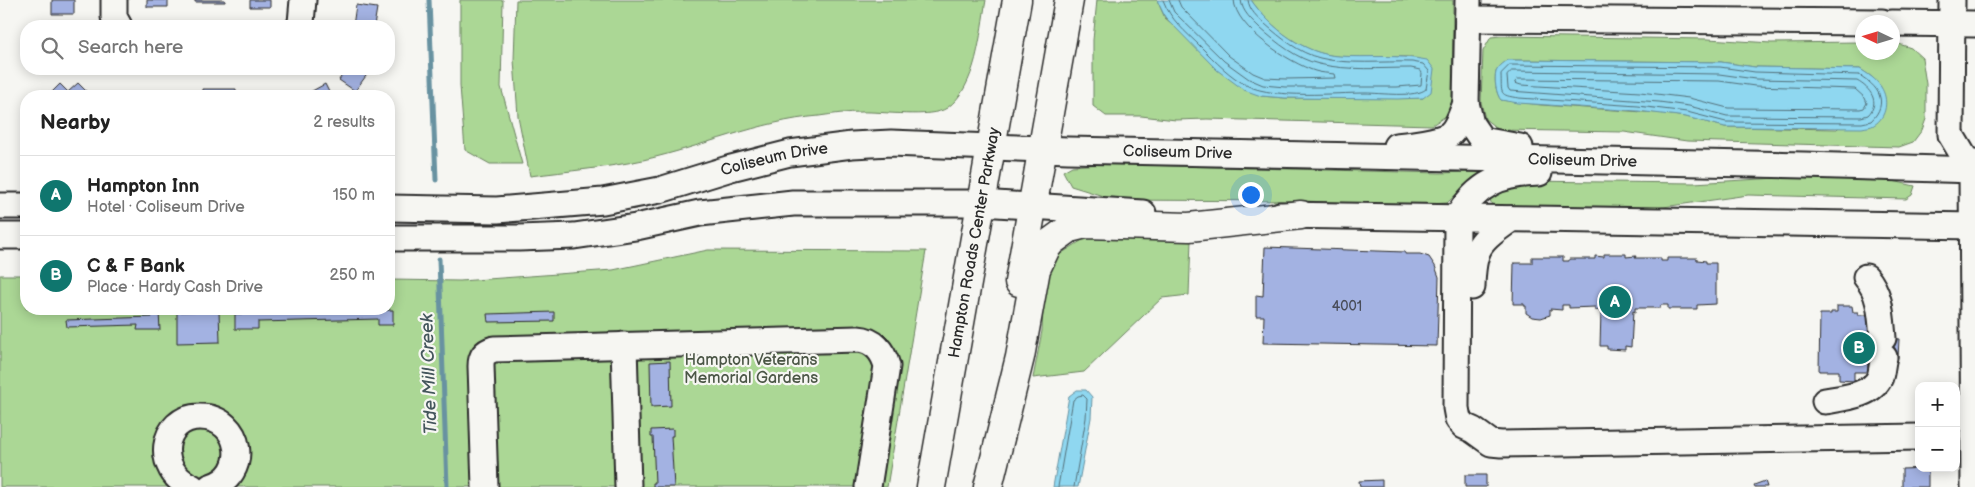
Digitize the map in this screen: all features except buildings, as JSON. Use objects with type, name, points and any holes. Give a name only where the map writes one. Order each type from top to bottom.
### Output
[{"type":"main road","name":"Hampton Roads Center Parkway","points":[[932,487],[1017,0]]},
{"type":"main road","points":[[984,487],[1068,0]]},
{"type":"main road","points":[[988,487],[1020,357],[1036,269],[1043,253],[1052,240],[1070,228],[1086,224],[1189,227],[1301,215]]},
{"type":"street","points":[[114,0],[116,20]]},
{"type":"street","points":[[302,20],[303,0]]},
{"type":"street","points":[[1649,162],[1502,145],[1482,140],[1471,124],[1466,103],[1468,10],[1855,21]]},
{"type":"street","points":[[1900,22],[1960,16],[1951,135],[1974,168],[1974,226],[1965,437],[1974,487]]},
{"type":"street","points":[[1320,156],[1422,143],[1449,135],[1466,103]]},
{"type":"street","name":"Coliseum Drive","points":[[395,208],[497,210],[603,201],[660,190],[768,158],[852,145],[921,143],[1042,149],[1320,156],[1974,168]]},
{"type":"street","points":[[1804,164],[1676,176],[1514,174],[1497,180],[1481,190],[1466,202],[1457,218],[1456,408],[1458,419],[1464,426],[1491,443],[1501,444],[1915,437]]},
{"type":"street","points":[[395,238],[574,236],[628,228],[700,213],[793,203],[981,203],[1126,212],[1974,226]]},
{"type":"street","points":[[0,206],[20,206]]},
{"type":"street","points":[[1473,430],[1470,413],[1473,264],[1475,253],[1487,236],[1511,219]]},
{"type":"street","points":[[0,236],[20,236]]},
{"type":"street","points":[[1825,401],[1853,396],[1869,389],[1880,378],[1883,348],[1879,302],[1873,285],[1866,277]]},
{"type":"street","points":[[485,487],[481,366],[483,355],[487,351],[494,349],[858,339],[865,339],[875,344],[885,356],[887,366],[868,487]]},
{"type":"street","points":[[624,345],[628,487]]},
{"type":"street","points":[[192,487],[174,476],[168,466],[166,456],[167,444],[171,434],[178,425],[188,419],[198,417],[211,418],[222,423],[231,432],[236,443],[237,456],[234,468],[227,478],[210,487]]},
{"type":"green space","points":[[460,0],[503,0],[501,87],[522,164],[490,164],[465,150],[460,86]]},
{"type":"green space","points":[[516,0],[986,0],[976,58],[971,73],[957,99],[947,108],[918,114],[850,112],[797,119],[774,123],[643,160],[530,176],[518,116],[514,60]]},
{"type":"green space","points":[[1097,0],[1157,0],[1165,18],[1261,96],[1285,98],[1423,98],[1413,57],[1353,57],[1320,53],[1300,45],[1281,32],[1257,9],[1251,0],[1453,0],[1452,112],[1432,125],[1207,119],[1176,120],[1141,116],[1106,116],[1093,106],[1093,40]]},
{"type":"green space","points":[[1501,36],[1708,39],[1771,43],[1855,42],[1855,60],[1900,60],[1900,44],[1911,48],[1922,58],[1926,84],[1926,119],[1922,130],[1913,142],[1899,147],[1687,141],[1624,132],[1499,130],[1485,119],[1481,102],[1483,51],[1491,37]],"holes":[[[1508,60],[1721,62],[1755,67],[1860,69],[1872,77],[1881,87],[1837,129],[1725,127],[1686,117],[1658,113],[1541,105],[1501,100],[1495,83],[1497,70]]]},
{"type":"green space","points":[[1102,164],[1440,173],[1493,171],[1461,190],[1447,203],[1415,205],[1302,201],[1116,200],[1071,186],[1063,171],[1072,166]]},
{"type":"green space","points":[[1794,177],[1884,179],[1915,186],[1912,195],[1906,199],[1748,195],[1642,210],[1499,208],[1492,206],[1490,199],[1504,188],[1520,181],[1694,183]]},
{"type":"green space","points":[[1138,234],[1191,240],[1189,295],[1162,298],[1084,372],[1033,378],[1042,331],[1044,288],[1054,258],[1084,239]]},
{"type":"green space","name":"Hampton Veterans Memorial Gardens","points":[[708,250],[926,251],[887,487],[0,487],[0,275],[20,275],[20,315],[395,315],[395,280],[460,281],[613,270]]},
{"type":"water","points":[[1157,0],[1251,0],[1268,20],[1289,38],[1313,50],[1339,56],[1405,57],[1427,60],[1434,69],[1431,92],[1423,98],[1398,99],[1261,96],[1244,90],[1217,70],[1165,17]]},
{"type":"water","points":[[1508,60],[1721,62],[1755,67],[1860,69],[1874,79],[1881,87],[1886,102],[1884,113],[1878,122],[1873,126],[1862,128],[1725,127],[1686,117],[1638,111],[1518,103],[1501,100],[1497,91],[1496,72]]},
{"type":"water","points":[[1077,390],[1086,390],[1092,397],[1091,418],[1078,487],[1053,487],[1069,396]]},
{"type":"waterway","name":"Tide Mill Creek","points":[[429,0],[436,180]]},
{"type":"waterway","name":"Tide Mill Creek","points":[[439,259],[447,487]]},
{"type":"place","name":"Hampton Inn","points":[[1615,302]]},
{"type":"place","name":"C & F Bank","points":[[1859,348]]}]
